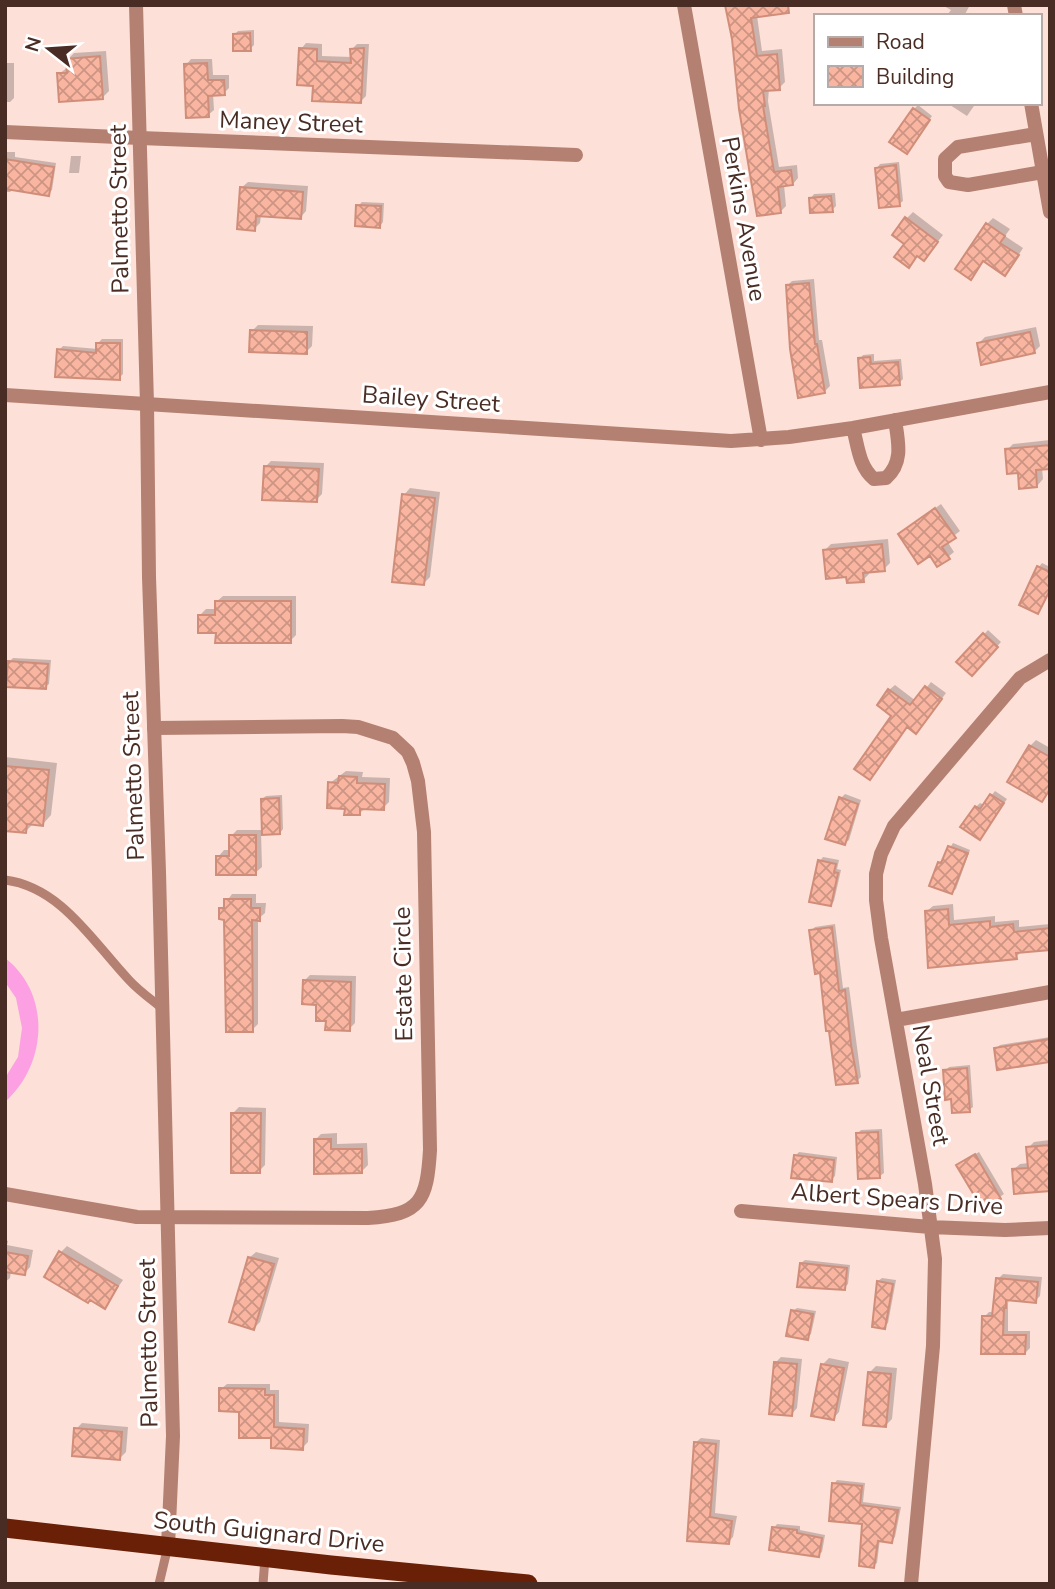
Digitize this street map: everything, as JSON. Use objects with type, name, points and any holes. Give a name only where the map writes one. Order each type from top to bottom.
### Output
[{"type":"highway","name":"South Guignard Drive","points":[[5,1528],[528,1584]]},
{"type":"street","name":"Palmetto Street","points":[[136,5],[173,1436],[168,1546]]},
{"type":"street","name":"Perkins Avenue","points":[[684,5],[761,440]]},
{"type":"street","points":[[1031,105],[1050,212]]},
{"type":"street","name":"Maney Street","points":[[5,132],[576,156]]},
{"type":"street","points":[[1037,134],[958,147],[945,159],[944,176],[949,182],[968,185],[1043,172]]},
{"type":"street","name":"Bailey Street","points":[[5,395],[731,441],[761,440],[853,428],[1050,391]]},
{"type":"street","points":[[853,428],[866,473],[874,479],[886,478],[896,467],[899,456],[895,420]]},
{"type":"street","name":"Neal Street","points":[[911,1584],[935,1314],[935,1259],[876,900],[876,874],[881,854],[901,815],[1020,678],[1050,660]]},
{"type":"street","name":"Estate Circle","points":[[5,1194],[137,1217],[391,1217],[401,1215],[419,1199],[425,1189],[430,1150],[424,832],[418,782],[408,752],[393,738],[358,727],[154,728]]},
{"type":"street","points":[[897,1020],[1050,992]]},
{"type":"street","name":"Albert Spears Drive","points":[[741,1211],[930,1227],[1005,1230],[1050,1228]]},
{"type":"lane","points":[[5,880],[24,883],[61,904],[132,983],[163,1009]]},
{"type":"lane","points":[[159,1584],[168,1546]]},
{"type":"lane","points":[[263,1584],[265,1557]]},
{"type":"shaded area","points":[[5,958],[20,973],[31,990],[37,1010],[38,1030],[36,1050],[29,1069],[19,1087],[5,1102],[5,1078],[18,1057],[22,1028],[16,998],[5,982]]},
{"type":"building","points":[[725,5],[788,5],[789,13],[751,18],[757,56],[777,54],[780,90],[763,91],[763,106],[774,172],[791,170],[793,185],[778,187],[781,213],[757,216]]},
{"type":"building","points":[[250,33],[251,51],[233,51],[233,34]]},
{"type":"building","points":[[299,48],[317,49],[317,61],[351,63],[350,49],[364,48],[361,103],[312,101],[313,86],[297,85]]},
{"type":"building","points":[[100,56],[103,99],[59,102],[57,73],[67,73],[66,59]]},
{"type":"building","points":[[207,63],[208,80],[224,80],[225,95],[208,96],[209,117],[186,118],[184,64]]},
{"type":"building","points":[[913,108],[930,120],[907,154],[889,142]]},
{"type":"building","points":[[5,159],[54,167],[49,196],[5,189]]},
{"type":"building","points":[[896,165],[900,206],[879,208],[875,168]]},
{"type":"building","points":[[240,187],[303,192],[301,219],[256,216],[255,231],[237,229]]},
{"type":"building","points":[[831,196],[833,212],[810,213],[809,198]]},
{"type":"building","points":[[356,205],[381,206],[380,228],[355,226]]},
{"type":"building","points":[[905,217],[938,242],[924,261],[917,256],[909,268],[894,257],[904,244],[892,235]]},
{"type":"building","points":[[986,223],[1005,236],[1000,243],[1019,255],[1005,276],[983,261],[971,280],[955,269]]},
{"type":"building","points":[[809,283],[815,344],[825,393],[798,398],[790,349],[786,285]]},
{"type":"building","points":[[250,330],[307,332],[307,354],[249,352]]},
{"type":"building","points":[[1030,332],[1035,353],[981,365],[977,343]]},
{"type":"building","points":[[96,343],[120,343],[120,380],[55,377],[57,349],[96,353]]},
{"type":"building","points":[[870,357],[871,364],[898,362],[900,385],[860,388],[858,358]]},
{"type":"building","points":[[1050,445],[1050,469],[1036,470],[1037,487],[1019,489],[1018,473],[1007,474],[1005,449]]},
{"type":"building","points":[[264,466],[319,469],[317,502],[262,500]]},
{"type":"building","points":[[402,494],[435,498],[424,585],[392,582]]},
{"type":"building","points":[[935,508],[956,538],[942,547],[950,559],[937,567],[930,556],[918,564],[898,534]]},
{"type":"building","points":[[882,544],[885,571],[863,573],[864,582],[847,583],[846,577],[826,579],[823,550]]},
{"type":"building","points":[[1037,566],[1050,572],[1050,590],[1038,614],[1019,605]]},
{"type":"building","points":[[215,601],[291,601],[291,643],[215,643],[216,633],[198,633],[198,615],[215,615]]},
{"type":"building","points":[[983,633],[998,647],[972,676],[956,662]]},
{"type":"building","points":[[8,661],[48,664],[46,689],[6,687]]},
{"type":"building","points":[[925,686],[942,699],[916,734],[907,727],[870,780],[854,769],[891,716],[877,705],[888,689],[910,705]]},
{"type":"building","points":[[1029,745],[1050,757],[1050,789],[1042,802],[1007,782]]},
{"type":"building","points":[[5,766],[49,770],[43,826],[27,824],[26,833],[5,831]]},
{"type":"building","points":[[339,776],[357,777],[357,783],[385,784],[384,810],[360,809],[360,815],[344,815],[345,809],[327,808],[328,782],[338,783]]},
{"type":"building","points":[[990,794],[1004,803],[980,840],[960,827],[975,806],[980,809]]},
{"type":"building","points":[[839,797],[858,804],[845,845],[825,839]]},
{"type":"building","points":[[279,798],[280,834],[262,835],[261,799]]},
{"type":"building","points":[[229,835],[256,835],[256,875],[216,875],[216,856],[229,856]]},
{"type":"building","points":[[948,846],[968,853],[952,894],[929,886],[938,862],[941,863]]},
{"type":"building","points":[[818,860],[836,864],[834,872],[838,873],[831,906],[809,902]]},
{"type":"building","points":[[224,899],[251,899],[251,908],[260,908],[260,921],[252,920],[253,1032],[226,1032],[224,920],[219,919],[219,908],[224,908]]},
{"type":"building","points":[[948,909],[949,925],[990,921],[990,927],[1013,924],[1014,932],[1050,928],[1050,950],[1016,953],[1017,959],[928,968],[925,911]]},
{"type":"building","points":[[832,927],[839,991],[845,990],[858,1083],[836,1085],[829,1031],[826,1031],[820,973],[815,974],[809,930]]},
{"type":"building","points":[[303,980],[351,982],[350,1031],[325,1030],[326,1021],[316,1021],[316,1005],[302,1004]]},
{"type":"building","points":[[1050,1039],[1050,1062],[997,1070],[994,1048]]},
{"type":"building","points":[[967,1068],[970,1112],[952,1113],[951,1099],[945,1100],[943,1070]]},
{"type":"building","points":[[231,1113],[261,1113],[260,1173],[231,1173]]},
{"type":"building","points":[[878,1132],[880,1178],[858,1179],[856,1133]]},
{"type":"building","points":[[314,1139],[331,1139],[331,1149],[362,1149],[362,1173],[314,1174]]},
{"type":"building","points":[[1050,1145],[1050,1191],[1014,1194],[1012,1169],[1028,1168],[1026,1147]]},
{"type":"building","points":[[975,1154],[1001,1199],[983,1210],[956,1165]]},
{"type":"building","points":[[794,1155],[834,1160],[832,1182],[791,1178]]},
{"type":"building","points":[[59,1251],[118,1286],[105,1309],[90,1300],[88,1303],[44,1277]]},
{"type":"building","points":[[5,1252],[28,1256],[25,1275],[5,1272]]},
{"type":"building","points":[[248,1257],[274,1264],[254,1330],[229,1322]]},
{"type":"building","points":[[800,1263],[847,1268],[845,1290],[797,1287]]},
{"type":"building","points":[[996,1278],[1038,1282],[1036,1303],[1006,1300],[1004,1308],[1003,1335],[1026,1335],[1025,1354],[981,1354],[982,1316],[992,1316]]},
{"type":"building","points":[[877,1281],[893,1284],[885,1329],[872,1327]]},
{"type":"building","points":[[791,1310],[813,1314],[808,1340],[786,1336]]},
{"type":"building","points":[[774,1362],[797,1364],[792,1416],[769,1414]]},
{"type":"building","points":[[821,1364],[844,1368],[834,1420],[811,1416]]},
{"type":"building","points":[[868,1372],[891,1374],[886,1427],[863,1425]]},
{"type":"building","points":[[219,1388],[265,1389],[265,1395],[274,1395],[274,1427],[304,1429],[303,1450],[271,1448],[271,1438],[239,1438],[239,1412],[219,1411]]},
{"type":"building","points":[[74,1428],[122,1432],[120,1460],[72,1456]]},
{"type":"building","points":[[694,1442],[716,1444],[710,1517],[732,1521],[729,1544],[687,1541]]},
{"type":"building","points":[[832,1483],[862,1486],[860,1505],[898,1510],[892,1543],[878,1541],[874,1568],[859,1566],[862,1524],[829,1521]]},
{"type":"building","points":[[772,1527],[797,1530],[797,1533],[822,1538],[819,1557],[769,1550]]}]
